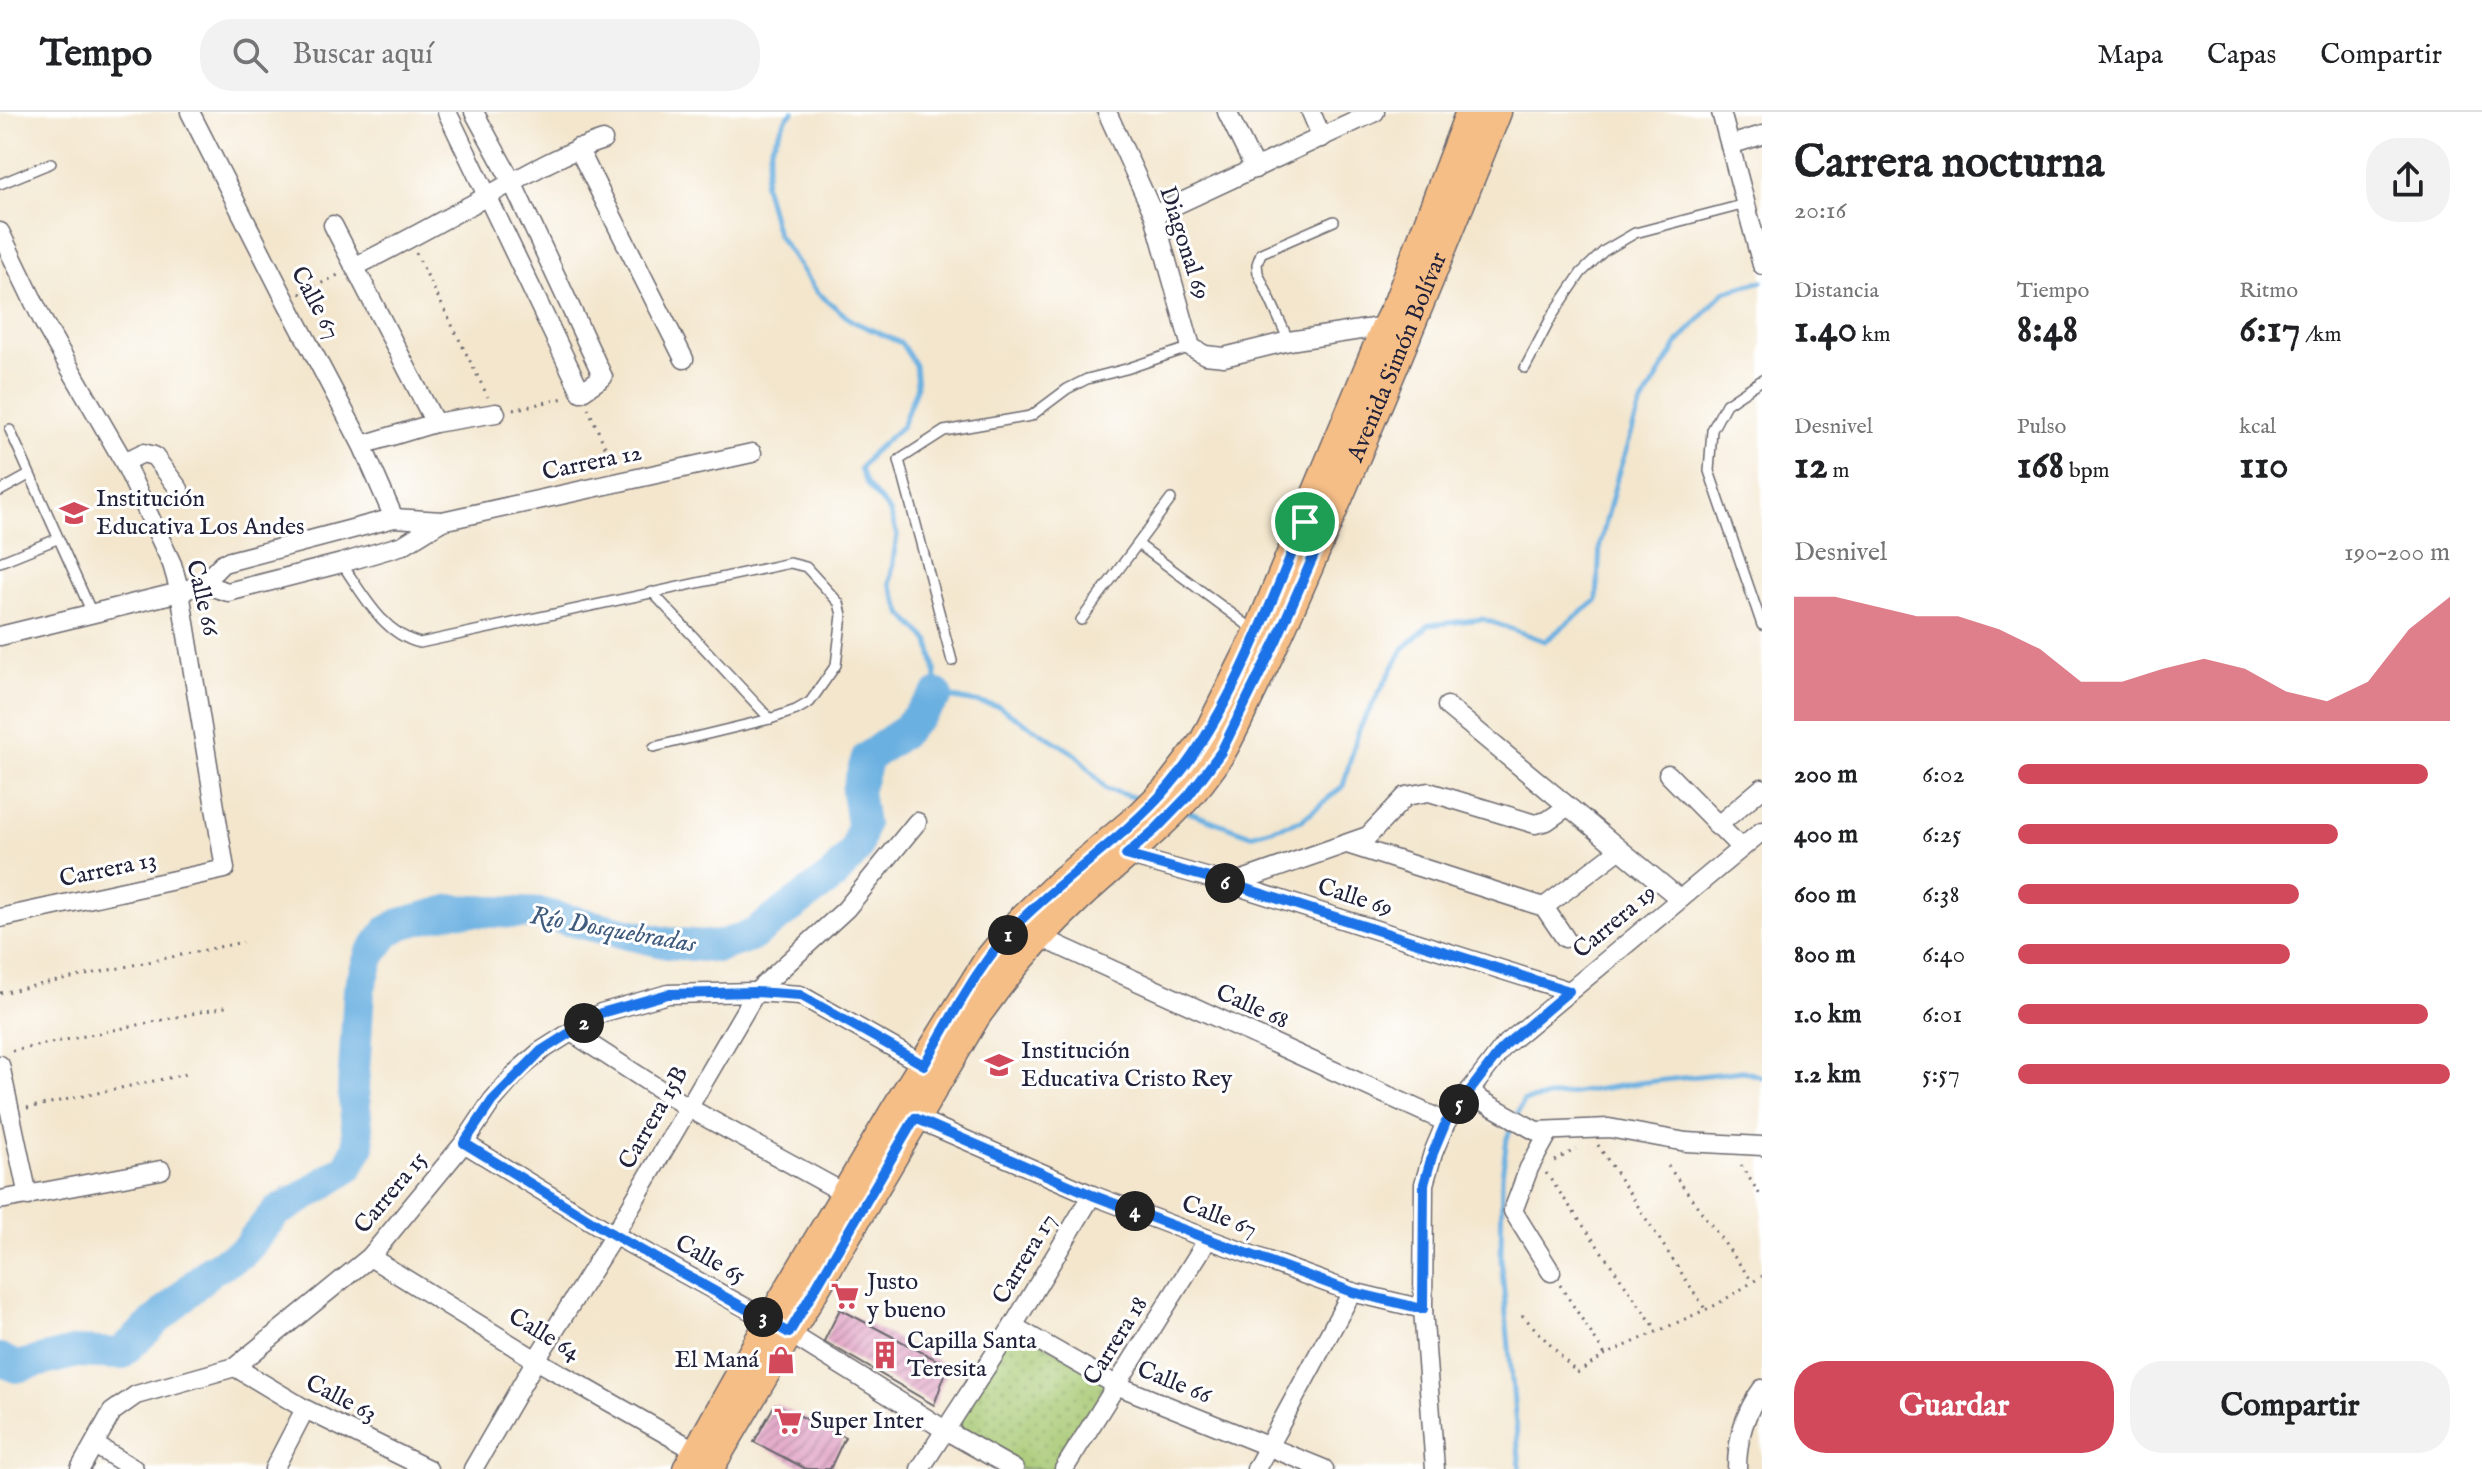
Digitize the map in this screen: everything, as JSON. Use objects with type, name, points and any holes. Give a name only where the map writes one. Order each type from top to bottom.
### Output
[{"type":"main road","name":"Avenida Simón Bolívar","points":[[779,1327],[846,1194],[988,960],[1019,922],[1061,882],[1149,821],[1221,752],[1276,641],[1386,326],[1398,302],[1470,112]]},
{"type":"main road","name":"Avenida Simón Bolívar","points":[[1179,791],[1409,334],[1497,112]]},
{"type":"main road","name":"Avenida Simón Bolívar","points":[[697,1463],[779,1327],[915,1118],[976,1016],[1038,936],[1126,855],[1149,821]]},
{"type":"street","name":"Calle 67","points":[[190,112],[362,445],[394,518]]},
{"type":"street","points":[[447,112],[581,392],[603,377],[512,182],[474,112]]},
{"type":"street","name":"Diagonal 69","points":[[1107,112],[1154,215],[1191,347]]},
{"type":"street","points":[[1227,112],[1255,169]]},
{"type":"street","points":[[1311,112],[1322,138]]},
{"type":"street","points":[[1154,215],[1375,112]]},
{"type":"street","points":[[1721,112],[1752,215],[1761,263]]},
{"type":"street","points":[[1730,145],[1762,135]]},
{"type":"street","points":[[354,267],[578,148],[603,140]]},
{"type":"street","points":[[578,148],[684,359]]},
{"type":"street","points":[[333,225],[435,423]]},
{"type":"street","name":"Calle 66","points":[[0,232],[44,323],[124,462],[172,564],[180,592],[225,869]]},
{"type":"street","points":[[1191,347],[1205,355],[1224,357],[1289,341],[1386,326]]},
{"type":"street","points":[[362,445],[435,423],[496,413]]},
{"type":"street","points":[[124,462],[143,453],[154,456],[179,489]]},
{"type":"street","name":"Carrera 12","points":[[0,636],[180,592],[202,584],[223,563],[394,518],[442,521],[752,453]]},
{"type":"street","name":"Carrera 12","points":[[202,584],[228,592],[342,563],[403,545],[442,521]]},
{"type":"street","points":[[1447,706],[1680,899]]},
{"type":"street","points":[[1668,774],[1741,848]]},
{"type":"street","points":[[1717,826],[1762,788]]},
{"type":"street","points":[[1231,884],[1368,836],[1406,796],[1416,793],[1429,792],[1535,824],[1547,821],[1567,807]]},
{"type":"street","name":"Carrera 15B","points":[[473,1469],[756,992],[846,909],[917,822]]},
{"type":"street","name":"Carrera 19","points":[[1435,1469],[1423,1309],[1424,1184],[1446,1122],[1476,1095],[1504,1046],[1762,831]]},
{"type":"street","points":[[1347,844],[1544,907],[1565,938]]},
{"type":"street","points":[[1544,907],[1619,850]]},
{"type":"street","name":"Calle 69","points":[[1126,855],[1231,884],[1569,991]]},
{"type":"street","name":"Carrera 13","points":[[0,918],[225,869]]},
{"type":"street","name":"Calle 68","points":[[1038,936],[1446,1122]]},
{"type":"street","points":[[756,992],[800,995],[924,1065]]},
{"type":"street","name":"Carrera 15","points":[[80,1469],[112,1412],[136,1395],[235,1367],[370,1257],[464,1143],[492,1101],[519,1070],[541,1051],[601,1013],[668,994],[756,992]]},
{"type":"street","points":[[571,1032],[687,1107],[846,1194]]},
{"type":"street","points":[[0,1065],[28,1196]]},
{"type":"street","points":[[1476,1095],[1536,1131],[1609,1128],[1686,1142],[1762,1146]]},
{"type":"street","name":"Calle 67","points":[[915,1118],[1092,1195],[1208,1239],[1352,1292],[1423,1309]]},
{"type":"street","points":[[1549,1132],[1529,1168],[1513,1211],[1551,1272]]},
{"type":"street","name":"Calle 65","points":[[464,1143],[614,1235],[779,1327],[1014,1469]]},
{"type":"street","points":[[0,1200],[161,1170]]},
{"type":"street","name":"Carrera 17","points":[[920,1469],[1013,1326],[1092,1195]]},
{"type":"street","name":"Carrera 18","points":[[1064,1469],[1208,1239]]},
{"type":"street","name":"Calle 64","points":[[370,1257],[697,1463]]},
{"type":"street","points":[[1256,1469],[1352,1292]]},
{"type":"street","name":"Calle 66","points":[[1013,1326],[1116,1385],[1324,1469]]},
{"type":"street","name":"Calle 63","points":[[235,1367],[305,1409],[428,1469]]},
{"type":"street","points":[[1737,1469],[1739,1438],[1750,1407],[1762,1389]]},
{"type":"street","points":[[274,1469],[305,1409]]},
{"type":"street","points":[[95,1445],[134,1469]]},
{"type":"lane","points":[[0,184],[51,163]]},
{"type":"lane","points":[[1525,368],[1552,316],[1581,273],[1604,251],[1635,233],[1752,215]]},
{"type":"lane","points":[[1289,341],[1258,273],[1261,253],[1334,221]]},
{"type":"lane","points":[[952,661],[899,460],[944,431],[1031,416],[1067,389],[1087,379],[1191,347]]},
{"type":"lane","points":[[1762,380],[1726,404],[1712,430],[1709,471],[1762,625]]},
{"type":"lane","points":[[10,430],[93,615]]},
{"type":"lane","points":[[0,491],[29,475]]},
{"type":"lane","points":[[1081,620],[1171,499]]},
{"type":"lane","points":[[0,562],[57,539]]},
{"type":"lane","points":[[1138,544],[1258,633]]},
{"type":"lane","points":[[342,563],[366,600],[397,635],[420,643],[790,563],[806,567],[839,603],[842,615],[836,665],[810,702],[770,719],[654,747]]},
{"type":"lane","points":[[652,592],[770,719]]},
{"type":"path","points":[[409,240],[496,413],[559,401],[581,392],[620,482]]},
{"type":"path","points":[[286,301],[354,267]]},
{"type":"path","points":[[0,993],[243,942]]},
{"type":"path","points":[[0,1053],[230,1006]]},
{"type":"path","points":[[10,1112],[191,1073]]},
{"type":"path","points":[[1593,1139],[1705,1309]]},
{"type":"path","points":[[1581,1146],[1543,1167],[1657,1330]]},
{"type":"path","points":[[1741,1165],[1762,1198]]},
{"type":"path","points":[[1668,1166],[1752,1281]]},
{"type":"path","points":[[1551,1272],[1605,1355]]},
{"type":"path","points":[[1522,1315],[1577,1373],[1605,1355],[1705,1309],[1762,1276]]},
{"type":"green space","points":[[1013,1326],[1116,1385],[1064,1469],[1014,1469],[945,1430]]},
{"type":"building","name":"Capilla Santa Teresita","points":[[840,1309],[948,1366],[934,1405],[824,1341]]},
{"type":"building","name":"Super Inter","points":[[775,1404],[845,1437],[830,1469],[806,1469],[754,1442]]},
{"type":"waterway","points":[[793,112],[787,117],[771,147],[764,184],[777,234],[817,292],[852,321],[901,343],[915,365],[917,386],[902,426],[871,454],[860,469],[867,485],[890,512],[897,535],[890,583],[903,615],[929,641],[937,695],[998,706],[1077,755],[1106,789],[1143,800]]},
{"type":"waterway","points":[[1188,812],[1251,835],[1302,820],[1343,786],[1359,729],[1403,649],[1429,625],[1483,619],[1545,641],[1597,600],[1600,545],[1618,474],[1640,407],[1678,343],[1724,292],[1762,281]]},
{"type":"waterway","name":"Río Dosquebradas","points":[[0,1359],[16,1367],[77,1352],[120,1354],[211,1270],[243,1252],[276,1212],[347,1168],[359,1146],[353,1089],[359,990],[370,955],[387,932],[400,924],[453,910],[542,914],[667,943],[717,947],[753,935],[832,877],[856,850],[862,825],[857,791],[867,758],[904,731],[937,695]]},
{"type":"waterway","points":[[1520,1469],[1501,1259],[1502,1176],[1507,1138],[1523,1101],[1743,1071],[1762,1077]]},
{"type":"place","name":"Institución Educativa Los Andes","points":[[74,513]]},
{"type":"place","name":"Institución Educativa Cristo Rey","points":[[999,1065]]},
{"type":"place","name":"Justo y bueno","points":[[845,1296]]},
{"type":"place","name":"Capilla Santa Teresita","points":[[885,1355]]},
{"type":"place","name":"El Maná","points":[[781,1360]]},
{"type":"place","name":"Super Inter","points":[[788,1421]]},
{"type":"route","points":[[1305,522],[1325,530],[1276,641],[1221,752],[1189,795],[1126,855],[1231,884],[1569,991],[1504,1046],[1446,1122],[1424,1184],[1423,1309],[1352,1292],[1208,1239],[1092,1195],[915,1118],[789,1333],[614,1235],[464,1143],[492,1101],[519,1070],[541,1051],[601,1013],[668,994],[756,992],[800,995],[924,1065],[988,960],[1019,922],[1142,814],[1169,787],[1204,741],[1258,633],[1305,522]]}]
